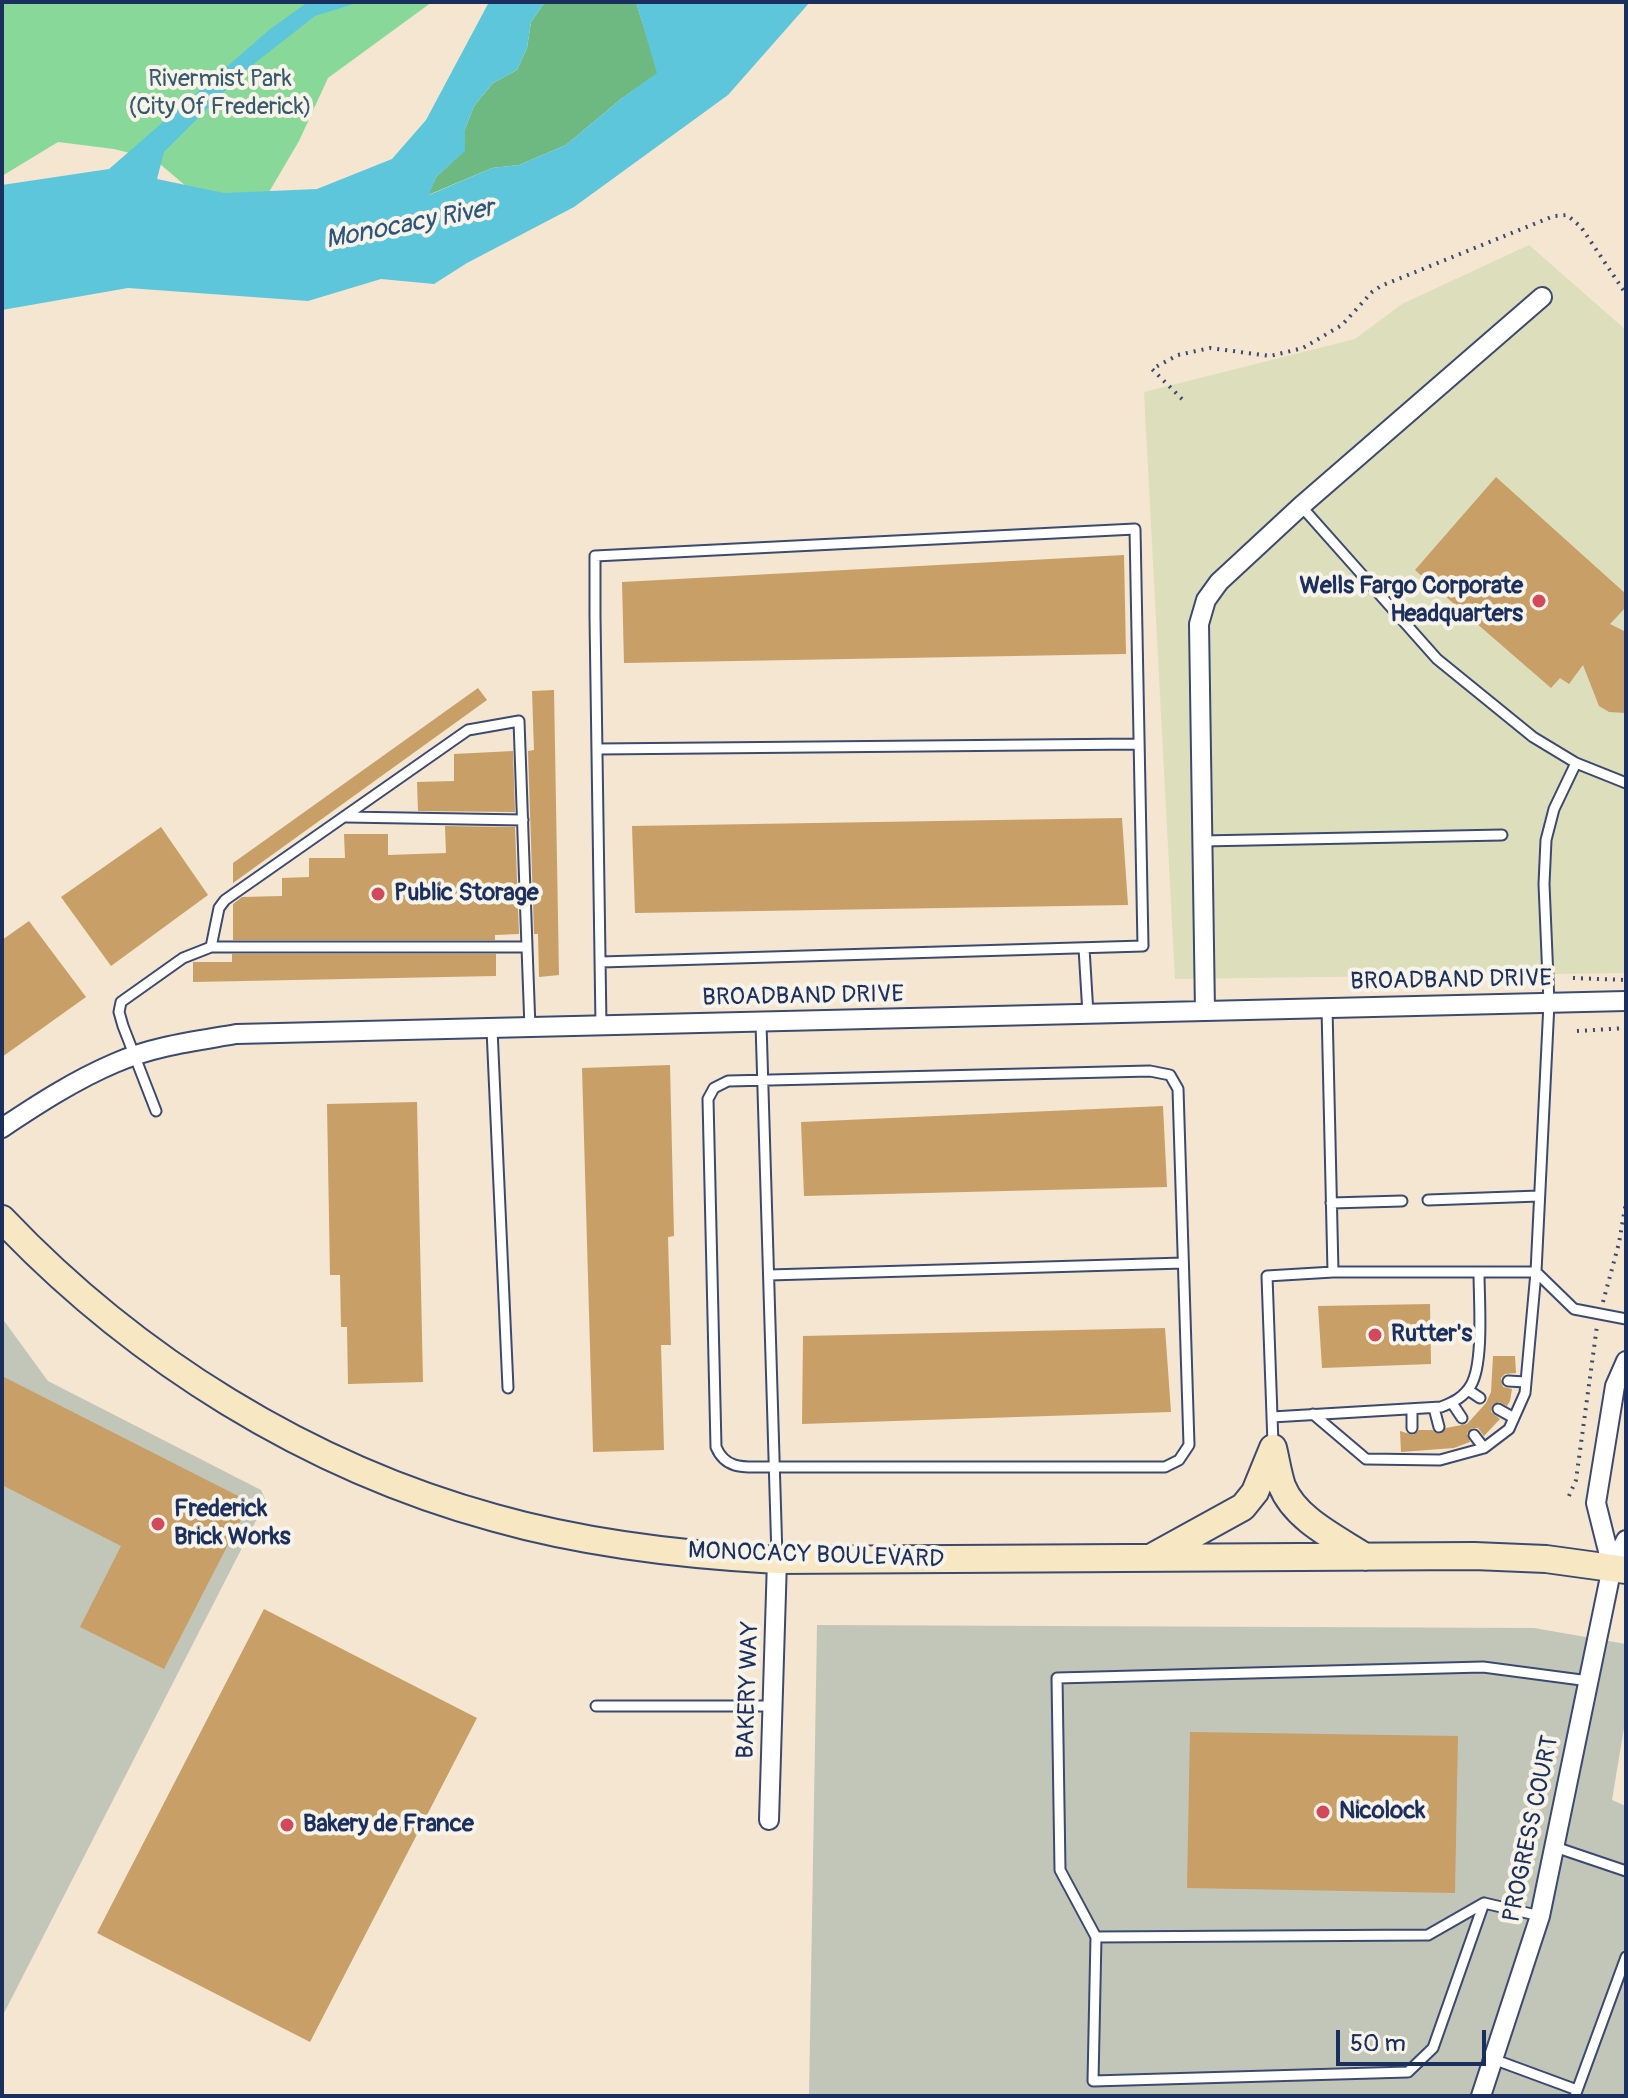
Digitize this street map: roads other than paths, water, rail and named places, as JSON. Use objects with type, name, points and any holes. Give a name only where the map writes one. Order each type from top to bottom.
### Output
[{"type":"main road","name":"MONOCACY BOULEVARD","points":[[2,1219],[80,1296],[157,1355],[291,1438],[357,1469],[495,1518],[585,1539],[667,1552],[777,1560],[1474,1556],[1546,1559],[1619,1569]]},
{"type":"main road","points":[[1273,1448],[1283,1488],[1293,1505],[1365,1557]]},
{"type":"main road","points":[[1148,1558],[1224,1520],[1243,1507],[1255,1492],[1273,1448]]},
{"type":"street","points":[[1205,1011],[1199,624],[1206,600],[1219,582],[1301,506],[1542,297]]},
{"type":"street","name":"BROADBAND DRIVE","points":[[2,1128],[48,1097],[116,1062],[184,1043],[236,1034],[1626,1001]]},
{"type":"street","points":[[1619,1569],[1596,1503],[1615,1386],[1626,1361]]},
{"type":"street","points":[[1619,1569],[1626,1540]]},
{"type":"street","name":"BAKERY WAY","points":[[769,1820],[777,1560]]},
{"type":"street","name":"PROGRESS COURT","points":[[1481,2096],[1540,1916],[1589,1681],[1619,1569]]},
{"type":"lane","points":[[1301,506],[1437,659],[1533,737],[1576,763],[1626,783]]},
{"type":"lane","points":[[601,962],[1143,946],[1135,529],[595,556],[601,1025]]},
{"type":"lane","points":[[211,947],[219,908],[225,900],[468,730],[519,721],[530,1028]]},
{"type":"lane","points":[[598,749],[1139,744]]},
{"type":"lane","points":[[1313,1414],[1366,1459],[1446,1459],[1484,1448],[1509,1429],[1525,1393],[1536,1272],[1549,1003],[1544,884],[1546,840],[1554,809],[1576,763]]},
{"type":"lane","points":[[344,817],[523,820]]},
{"type":"lane","points":[[1202,841],[1502,835]]},
{"type":"lane","points":[[156,1111],[119,1012],[121,1002],[183,958],[211,947],[527,947]]},
{"type":"lane","points":[[1084,948],[1088,1014]]},
{"type":"lane","points":[[1327,1008],[1333,1272]]},
{"type":"lane","points":[[761,1023],[777,1560]]},
{"type":"lane","points":[[492,1029],[508,1388]]},
{"type":"lane","points":[[1150,1071],[1170,1075],[1178,1089],[1183,1263],[1189,1445],[1179,1460],[1165,1467],[732,1466],[720,1458],[716,1447],[708,1099],[714,1088],[728,1081],[1150,1071]]},
{"type":"lane","points":[[1428,1200],[1539,1196]]},
{"type":"lane","points":[[1331,1203],[1402,1201]]},
{"type":"lane","points":[[769,1275],[1183,1263]]},
{"type":"lane","points":[[1273,1448],[1267,1276],[1333,1272],[1536,1272],[1574,1309],[1626,1319]]},
{"type":"lane","points":[[1272,1417],[1434,1408],[1452,1403],[1468,1390],[1478,1370],[1479,1272]]},
{"type":"lane","points":[[1476,1375],[1488,1379]]},
{"type":"lane","points":[[1508,1381],[1526,1382]]},
{"type":"lane","points":[[1468,1390],[1480,1398]]},
{"type":"lane","points":[[1452,1403],[1462,1418]]},
{"type":"lane","points":[[1434,1408],[1439,1427]]},
{"type":"lane","points":[[1412,1409],[1412,1428]]},
{"type":"lane","points":[[1498,1409],[1514,1418]]},
{"type":"lane","points":[[1474,1435],[1484,1448]]},
{"type":"lane","points":[[1443,1447],[1446,1459]]},
{"type":"lane","points":[[1413,1448],[1414,1459]]},
{"type":"lane","points":[[1484,1903],[1433,2048],[1408,2072],[1093,2081],[1096,1937],[1060,1870],[1057,1678],[1483,1667],[1589,1681]]},
{"type":"lane","points":[[596,1706],[772,1706]]},
{"type":"lane","points":[[1555,1847],[1626,1871]]},
{"type":"lane","points":[[1096,1937],[1428,1935],[1484,1903],[1540,1916]]},
{"type":"lane","points":[[1493,2059],[1576,2093],[1626,1957]]},
{"type":"water","name":"Monocacy River","points":[[308,2],[360,2],[315,16],[246,70],[164,152],[157,179],[224,193],[317,189],[392,159],[426,120],[489,2],[545,2],[531,22],[527,48],[517,70],[493,83],[474,106],[465,129],[465,151],[436,177],[429,195],[492,168],[519,165],[566,145],[657,73],[636,2],[810,2],[728,95],[574,207],[467,263],[434,284],[381,279],[308,301],[128,288],[2,310],[2,185],[109,169],[269,30]]},
{"type":"place","name":"Wells Fargo Corporate Headquarters","points":[[1539,601]]},
{"type":"place","name":"Public Storage","points":[[378,894]]},
{"type":"place","name":"Rutter's","points":[[1375,1335]]},
{"type":"place","name":"Frederick Brick Works","points":[[158,1524]]},
{"type":"place","name":"Nicolock","points":[[1323,1812]]},
{"type":"place","name":"Bakery de France","points":[[287,1825]]},
{"type":"park label","name":"Rivermist Park (City Of Frederick)","points":[[220,94]]}]
